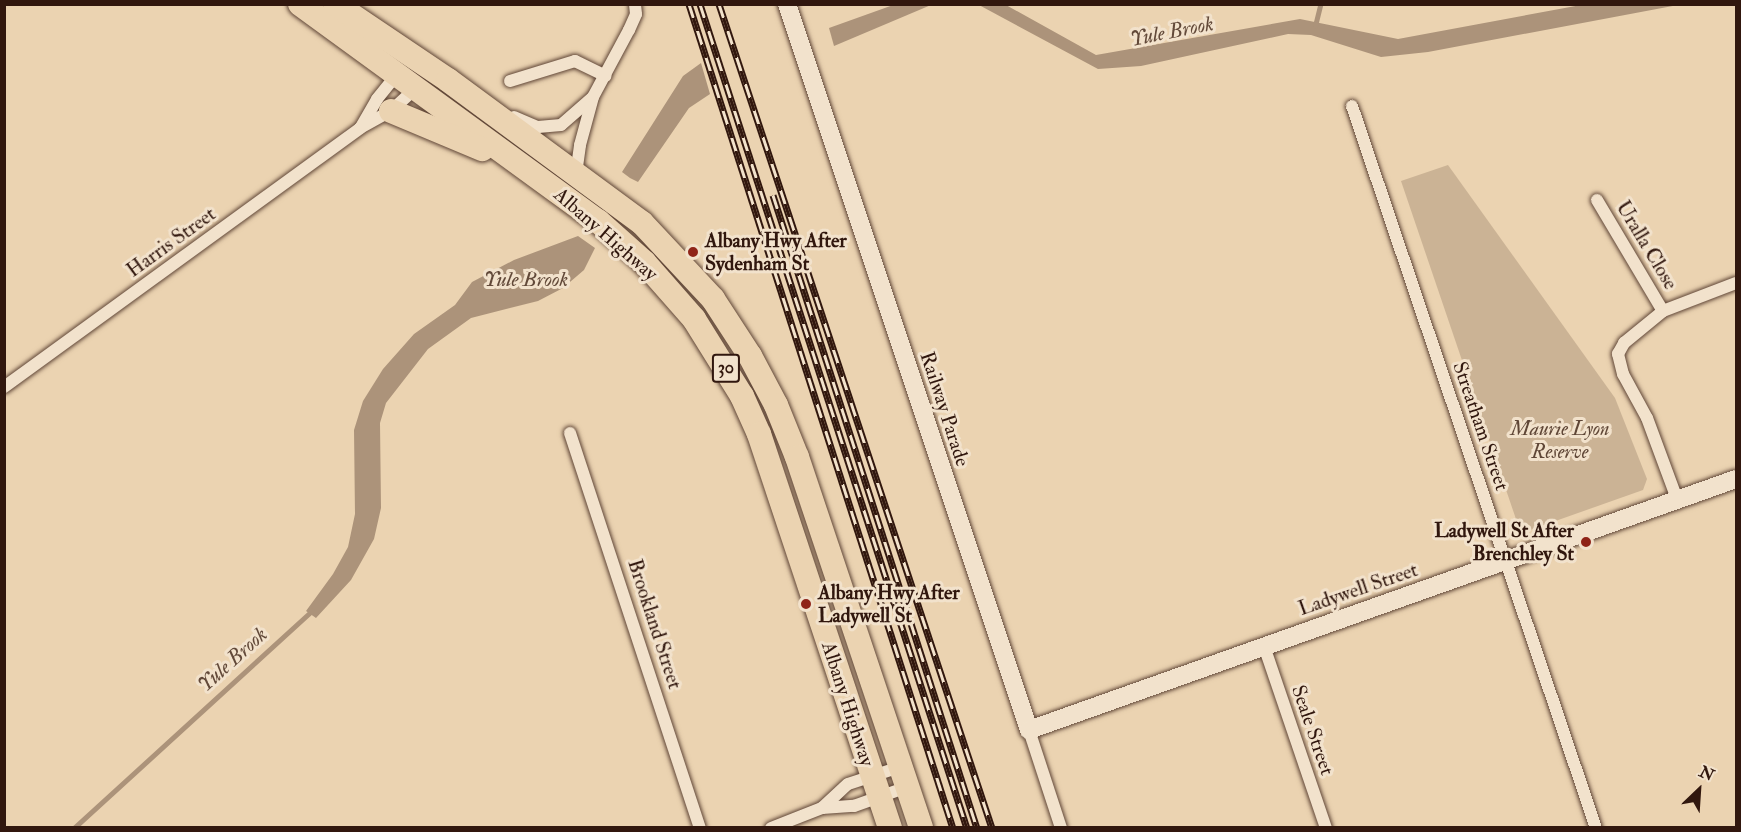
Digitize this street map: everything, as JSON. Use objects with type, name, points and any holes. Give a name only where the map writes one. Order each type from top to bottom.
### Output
[{"type":"highway","name":"Albany Highway","points":[[300,4],[560,192],[644,262],[694,319],[742,396],[759,434],[890,828]]},
{"type":"highway","name":"Albany Highway","points":[[335,4],[441,75],[642,223],[678,258],[713,299],[750,356],[776,405],[797,457],[921,828]]},
{"type":"highway","points":[[392,111],[493,154],[531,183],[560,192]]},
{"type":"street","points":[[576,174],[580,145],[593,97],[633,22],[635,4]]},
{"type":"street","name":"Railway Parade","points":[[787,4],[1061,828]]},
{"type":"street","name":"Harris Street","points":[[4,387],[360,128],[392,111],[406,81],[413,57]]},
{"type":"street","points":[[510,81],[574,61],[606,76]]},
{"type":"street","name":"Harris Street","points":[[360,128],[376,99],[406,81],[441,75]]},
{"type":"street","points":[[441,75],[525,123],[538,127],[561,125],[593,97]]},
{"type":"street","name":"Streatham Street","points":[[1352,106],[1596,828]]},
{"type":"street","name":"Uralla Close","points":[[1597,200],[1663,311]]},
{"type":"street","points":[[1677,499],[1647,418],[1619,363],[1618,354],[1624,343],[1663,311],[1737,283]]},
{"type":"street","name":"Brookland Street","points":[[570,433],[700,828]]},
{"type":"street","name":"Ladywell Street","points":[[1029,730],[1737,479]]},
{"type":"street","name":"Seale Street","points":[[1263,646],[1326,828]]},
{"type":"street","points":[[822,808],[848,784],[875,786],[904,777]]},
{"type":"street","points":[[771,828],[822,808],[854,806],[875,786],[904,777]]},
{"type":"green space","name":"Maurie Lyon Reserve","points":[[1448,165],[1615,398],[1647,479],[1643,490],[1530,530],[1518,525],[1401,181]]},
{"type":"water","points":[[896,4],[931,5],[834,46],[829,28]]},
{"type":"water","points":[[979,5],[1006,5],[1096,55],[1300,19],[1398,39],[1581,5],[1678,5],[1428,52],[1381,57],[1311,35],[1288,34],[1141,66],[1098,69]]},
{"type":"water","points":[[701,63],[710,94],[689,108],[638,182],[630,178],[622,172],[683,76]]},
{"type":"water","name":"Yule Brook","points":[[578,236],[595,248],[584,270],[563,288],[538,301],[471,318],[428,349],[386,403],[380,423],[381,508],[374,539],[351,580],[316,618],[306,611],[333,574],[348,547],[355,514],[354,430],[363,401],[383,369],[414,334],[455,305],[472,282],[514,260]]},
{"type":"waterway","points":[[1315,26],[1320,6]]},
{"type":"waterway","name":"Yule Brook","points":[[74,828],[312,611]]},
{"type":"railway","points":[[689,4],[953,828]]},
{"type":"railway","points":[[700,4],[967,828]]},
{"type":"railway","points":[[719,4],[992,828]]},
{"type":"railway","points":[[773,195],[977,828]]},
{"type":"place","name":"Albany Hwy After Sydenham St","points":[[693,252]]},
{"type":"place","name":"Ladywell St After Brenchley St","points":[[1586,542]]},
{"type":"place","name":"Albany Hwy After Ladywell St","points":[[806,604]]}]
